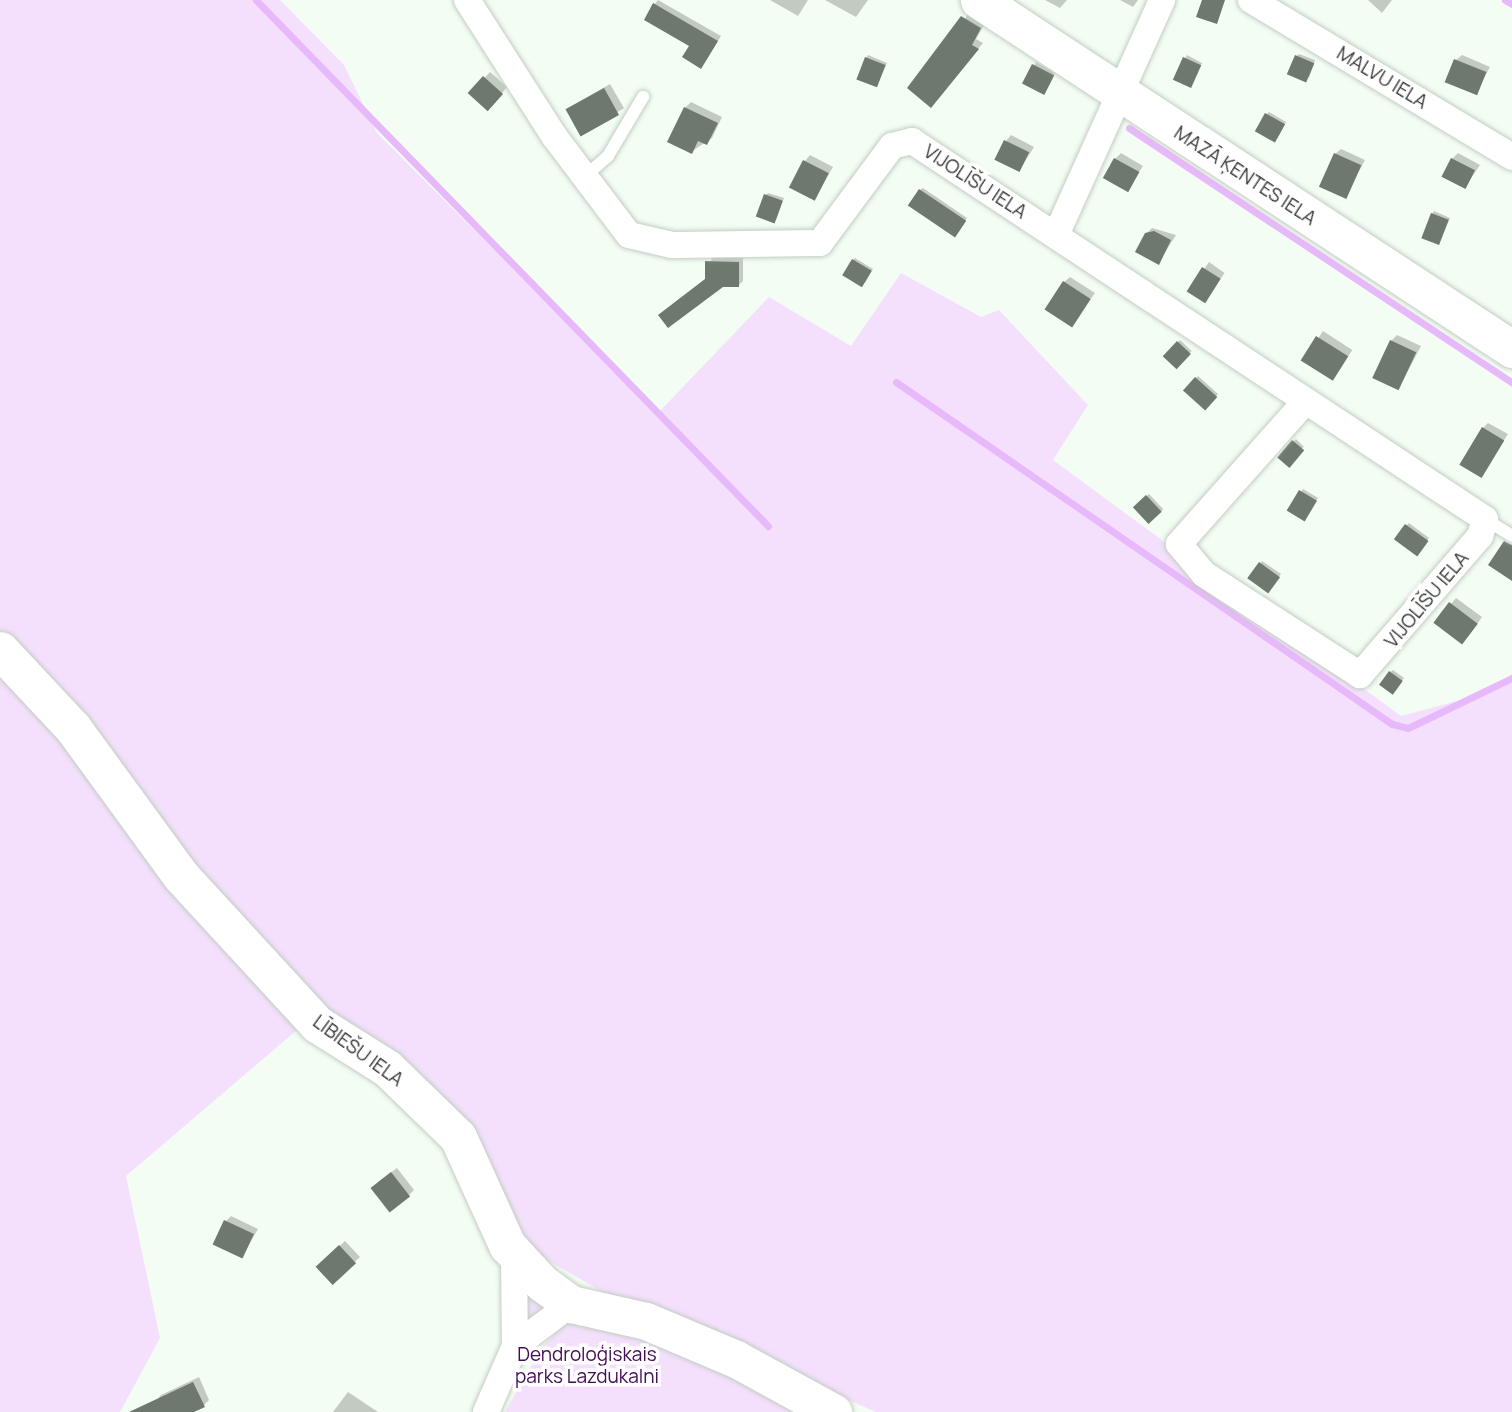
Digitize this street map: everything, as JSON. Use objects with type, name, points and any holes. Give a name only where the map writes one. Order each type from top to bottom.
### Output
[{"type":"street","name":"VIJOLĪŠU IELA","points":[[467,0],[584,177],[629,235],[650,242],[820,243],[892,146],[904,140],[1056,235],[1485,519],[1480,536],[1360,675],[1204,574],[1179,544],[1305,402]]},
{"type":"street","name":"MAZĀ ĶENTES IELA","points":[[979,0],[1512,349]]},
{"type":"street","points":[[1056,235],[1122,96],[1162,0]]},
{"type":"street","name":"MALVU IELA","points":[[1251,0],[1512,157]]},
{"type":"street","name":"LĪBIEŠU IELA","points":[[0,650],[73,729],[180,875],[317,1024],[387,1068],[457,1138],[514,1255],[571,1304],[646,1321],[736,1359],[833,1412]]},
{"type":"street","points":[[486,1412],[515,1346],[514,1255]]},
{"type":"street","points":[[515,1346],[571,1304]]},
{"type":"lane","points":[[584,177],[608,156],[643,97]]},
{"type":"lane","name":"VIJOLĪŠU IELA","points":[[1485,519],[1512,536]]},
{"type":"green space","points":[[0,0],[280,0],[344,65],[377,133],[658,413],[769,297],[851,346],[901,273],[981,317],[999,310],[1088,405],[1053,460],[1401,716],[1487,693],[1512,674],[1512,1412],[876,1412],[618,1301],[530,1250],[469,1132],[325,1006],[126,1176],[160,1338],[120,1412],[0,1412]]},
{"type":"green space","points":[[520,1282],[548,1305],[528,1327]]},
{"type":"green space","name":"Dendroloģiskais parks Lazdukalni","points":[[576,1312],[818,1412],[505,1412],[542,1347]]},
{"type":"building","points":[[1202,0],[1225,0],[1217,24],[1196,17]]},
{"type":"building","points":[[653,3],[718,41],[701,69],[682,57],[689,46],[644,20]]},
{"type":"building","points":[[961,16],[981,28],[972,45],[979,49],[931,108],[907,88]]},
{"type":"building","points":[[1295,55],[1314,63],[1306,83],[1287,74]]},
{"type":"building","points":[[865,57],[886,65],[877,87],[856,79]]},
{"type":"building","points":[[1183,57],[1201,65],[1191,88],[1173,80]]},
{"type":"building","points":[[1454,59],[1486,72],[1477,95],[1445,82]]},
{"type":"building","points":[[1032,64],[1054,75],[1044,95],[1022,84]]},
{"type":"building","points":[[483,76],[503,94],[488,111],[468,93]]},
{"type":"building","points":[[604,88],[619,115],[581,136],[566,109]]},
{"type":"building","points":[[684,107],[718,123],[707,145],[698,141],[692,154],[667,142]]},
{"type":"building","points":[[1265,113],[1285,124],[1275,143],[1255,131]]},
{"type":"building","points":[[1004,140],[1029,152],[1020,172],[994,160]]},
{"type":"building","points":[[1334,153],[1361,165],[1346,199],[1319,187]]},
{"type":"building","points":[[1114,158],[1139,172],[1128,192],[1103,178]]},
{"type":"building","points":[[1451,158],[1475,170],[1466,189],[1441,177]]},
{"type":"building","points":[[803,160],[829,173],[815,201],[789,188]]},
{"type":"building","points":[[919,189],[966,221],[955,237],[908,206]]},
{"type":"building","points":[[764,194],[783,201],[775,223],[756,217]]},
{"type":"building","points":[[1431,213],[1449,220],[1439,245],[1421,238]]},
{"type":"building","points":[[1154,231],[1171,240],[1159,265],[1135,252],[1145,233]]},
{"type":"building","points":[[852,259],[872,271],[862,287],[842,275]]},
{"type":"building","points":[[705,261],[739,262],[739,287],[723,287],[668,328],[658,315],[705,279]]},
{"type":"building","points":[[1202,267],[1221,279],[1205,303],[1187,292]]},
{"type":"building","points":[[1063,281],[1091,299],[1072,327],[1044,310]]},
{"type":"building","points":[[1316,336],[1348,356],[1333,381],[1301,361]]},
{"type":"building","points":[[1390,340],[1416,352],[1399,390],[1372,378]]},
{"type":"building","points":[[1177,341],[1191,354],[1177,369],[1163,356]]},
{"type":"building","points":[[1195,377],[1217,397],[1205,410],[1183,390]]},
{"type":"building","points":[[1482,427],[1504,440],[1482,478],[1459,465]]},
{"type":"building","points":[[1292,440],[1304,450],[1289,468],[1277,458]]},
{"type":"building","points":[[1299,490],[1317,501],[1305,521],[1287,511]]},
{"type":"building","points":[[1146,495],[1162,512],[1149,524],[1133,507]]},
{"type":"building","points":[[1405,524],[1428,541],[1417,556],[1394,539]]},
{"type":"building","points":[[1504,541],[1512,545],[1512,581],[1488,565]]},
{"type":"building","points":[[1259,562],[1280,577],[1268,593],[1247,578]]},
{"type":"building","points":[[1449,602],[1478,624],[1462,644],[1433,623]]},
{"type":"building","points":[[1389,671],[1403,681],[1393,695],[1379,685]]},
{"type":"building","points":[[391,1172],[410,1196],[390,1212],[371,1188]]},
{"type":"building","points":[[224,1220],[254,1234],[242,1258],[213,1244]]},
{"type":"building","points":[[339,1245],[356,1263],[333,1285],[316,1267]]},
{"type":"building","points":[[193,1382],[205,1407],[194,1412],[129,1412]]},
{"type":"waterway","points":[[256,0],[768,526]]},
{"type":"waterway","points":[[1505,0],[1512,4]]},
{"type":"waterway","points":[[1129,128],[1512,382]]},
{"type":"waterway","points":[[896,382],[1392,724],[1408,728],[1512,678]]}]
